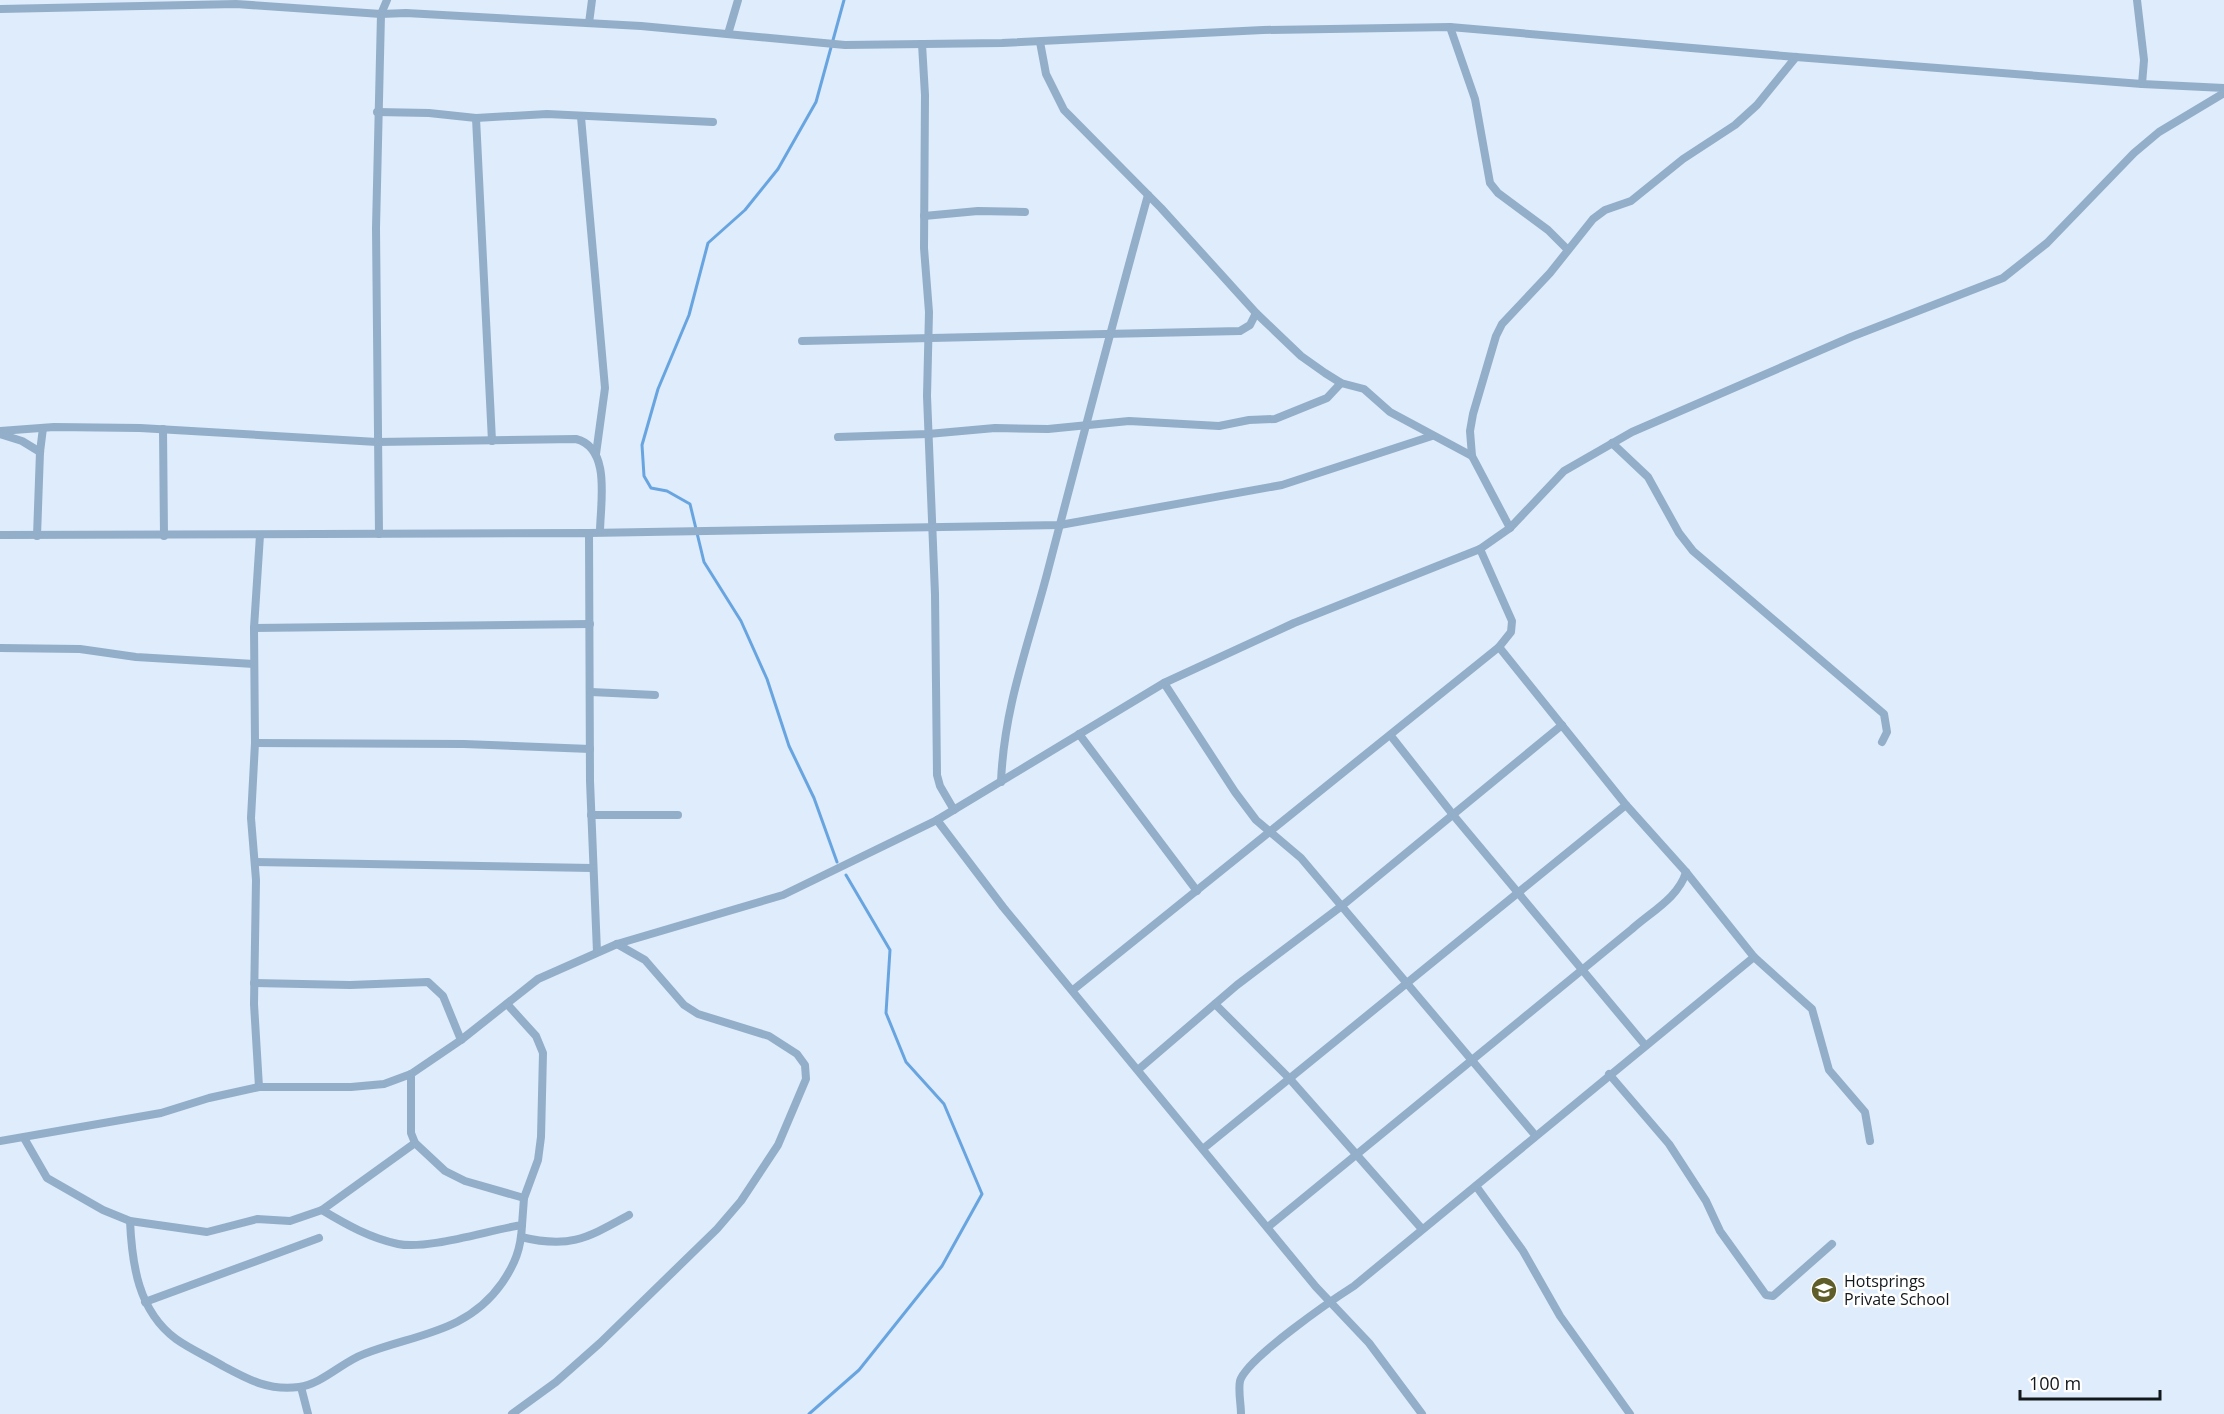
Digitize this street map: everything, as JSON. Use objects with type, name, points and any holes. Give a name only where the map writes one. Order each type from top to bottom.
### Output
[{"type":"street","points":[[379,534],[377,112],[381,14],[387,0]]},
{"type":"street","points":[[589,23],[592,0]]},
{"type":"street","points":[[728,34],[738,0]]},
{"type":"street","points":[[2137,0],[2144,60],[2142,84]]},
{"type":"street","points":[[0,9],[236,4],[381,14],[589,23],[845,45],[1040,42],[1263,30],[1450,27],[1796,57],[2142,84],[2224,88]]},
{"type":"street","points":[[1450,27],[1475,99],[1490,183],[1498,193],[1548,230],[1567,249]]},
{"type":"street","points":[[1040,42],[1046,74],[1064,110],[1148,195],[1256,313],[1301,356],[1341,383],[1364,389],[1390,412],[1472,456]]},
{"type":"street","points":[[922,44],[925,115],[924,216],[928,434],[935,594],[937,775],[940,786],[954,810]]},
{"type":"street","points":[[1510,528],[1472,456],[1471,422],[1496,336],[1503,324],[1550,273],[1593,219],[1605,210],[1631,201],[1683,159],[1735,125],[1757,105],[1796,57]]},
{"type":"street","points":[[0,1141],[161,1113],[209,1098],[260,1087],[373,1085],[411,1074],[461,1040],[538,979],[618,944],[783,895],[937,820],[1164,683],[1294,623],[1480,549],[1510,528],[1564,471],[1632,432],[1851,337],[2003,278],[2047,243],[2142,146],[2185,115],[2224,93]]},
{"type":"street","points":[[377,112],[429,112],[476,118],[547,114],[713,122]]},
{"type":"street","points":[[581,117],[605,388],[596,454]]},
{"type":"street","points":[[476,118],[492,441]]},
{"type":"street","points":[[1001,782],[1002,744],[1012,691],[1060,525],[1148,195]]},
{"type":"street","points":[[924,216],[978,211],[1025,212]]},
{"type":"street","points":[[802,341],[1240,331],[1250,325],[1256,313]]},
{"type":"street","points":[[838,436],[928,434],[995,428],[1048,429],[1129,421],[1219,426],[1249,420],[1275,419],[1327,398],[1341,383]]},
{"type":"street","points":[[0,432],[43,428],[163,429],[377,442],[576,439],[585,442],[596,454],[600,464],[600,532]]},
{"type":"street","points":[[37,536],[43,428]]},
{"type":"street","points":[[163,429],[164,536]]},
{"type":"street","points":[[0,432],[40,452]]},
{"type":"street","points":[[0,535],[589,533],[1060,525],[1282,485],[1432,436]]},
{"type":"street","points":[[1612,443],[1648,477],[1679,533],[1693,551],[1884,714],[1887,732],[1882,742]]},
{"type":"street","points":[[589,533],[592,868],[597,952]]},
{"type":"street","points":[[260,535],[254,628],[255,743],[251,819],[255,862],[254,983],[260,1087]]},
{"type":"street","points":[[1073,990],[1499,647],[1511,632],[1512,621],[1480,549]]},
{"type":"street","points":[[254,628],[590,624]]},
{"type":"street","points":[[1499,647],[1626,805],[1686,872],[1754,957],[1812,1009],[1829,1070],[1865,1112],[1870,1141]]},
{"type":"street","points":[[0,648],[80,649],[136,657],[254,664]]},
{"type":"street","points":[[1164,683],[1235,792],[1256,820],[1301,858],[1343,905],[1535,1135]]},
{"type":"street","points":[[591,692],[655,695]]},
{"type":"street","points":[[1139,1069],[1215,1004],[1454,816],[1562,725]]},
{"type":"street","points":[[1079,734],[1197,891]]},
{"type":"street","points":[[1391,736],[1454,816],[1645,1045]]},
{"type":"street","points":[[255,743],[464,744],[590,749]]},
{"type":"street","points":[[1204,1148],[1626,805]]},
{"type":"street","points":[[591,815],[678,815]]},
{"type":"street","points":[[937,820],[1003,907],[1329,1302],[1369,1343],[1422,1414]]},
{"type":"street","points":[[255,862],[592,868]]},
{"type":"street","points":[[1268,1227],[1675,892],[1686,872]]},
{"type":"street","points":[[512,1414],[556,1382],[600,1343],[717,1229],[741,1201],[778,1145],[806,1079],[805,1065],[797,1054],[769,1036],[698,1014],[684,1005],[645,960],[618,944]]},
{"type":"street","points":[[1241,1414],[1240,1382],[1246,1371],[1265,1352],[1329,1302],[1354,1286],[1754,957]]},
{"type":"street","points":[[254,983],[350,985],[428,982],[443,996],[461,1040]]},
{"type":"street","points":[[1215,1004],[1289,1078],[1422,1229]]},
{"type":"street","points":[[130,1221],[134,1272],[146,1302],[159,1324],[178,1341],[254,1383],[278,1388],[301,1387],[363,1354],[444,1328],[487,1304],[512,1268],[520,1251],[524,1198],[538,1160],[541,1137],[543,1053],[536,1036],[507,1005]]},
{"type":"street","points":[[411,1074],[411,1133],[415,1143],[445,1171],[465,1181],[524,1198]]},
{"type":"street","points":[[1609,1074],[1669,1144],[1706,1201],[1720,1231],[1766,1295],[1773,1296],[1832,1244]]},
{"type":"street","points":[[24,1138],[46,1178],[103,1210],[130,1221],[207,1232],[257,1219],[290,1221],[322,1210],[415,1143]]},
{"type":"street","points":[[1476,1186],[1522,1251],[1560,1316],[1630,1414]]},
{"type":"street","points":[[322,1210],[360,1233],[400,1245],[426,1244],[522,1225]]},
{"type":"street","points":[[521,1237],[551,1244],[566,1243],[589,1236],[628,1215]]},
{"type":"street","points":[[146,1302],[319,1238]]},
{"type":"street","points":[[301,1387],[308,1414]]},
{"type":"waterway","points":[[837,862],[814,798],[789,746],[767,679],[741,621],[704,562],[690,504],[667,491],[651,488],[644,476],[642,445],[658,389],[689,315],[708,243],[745,210],[778,169],[816,102],[844,0]]},
{"type":"waterway","points":[[809,1414],[859,1370],[942,1266],[982,1194],[944,1104],[906,1062],[886,1013],[890,950],[846,875]]},
{"type":"place","name":"Hotsprings Private School","points":[[1824,1290]]}]
